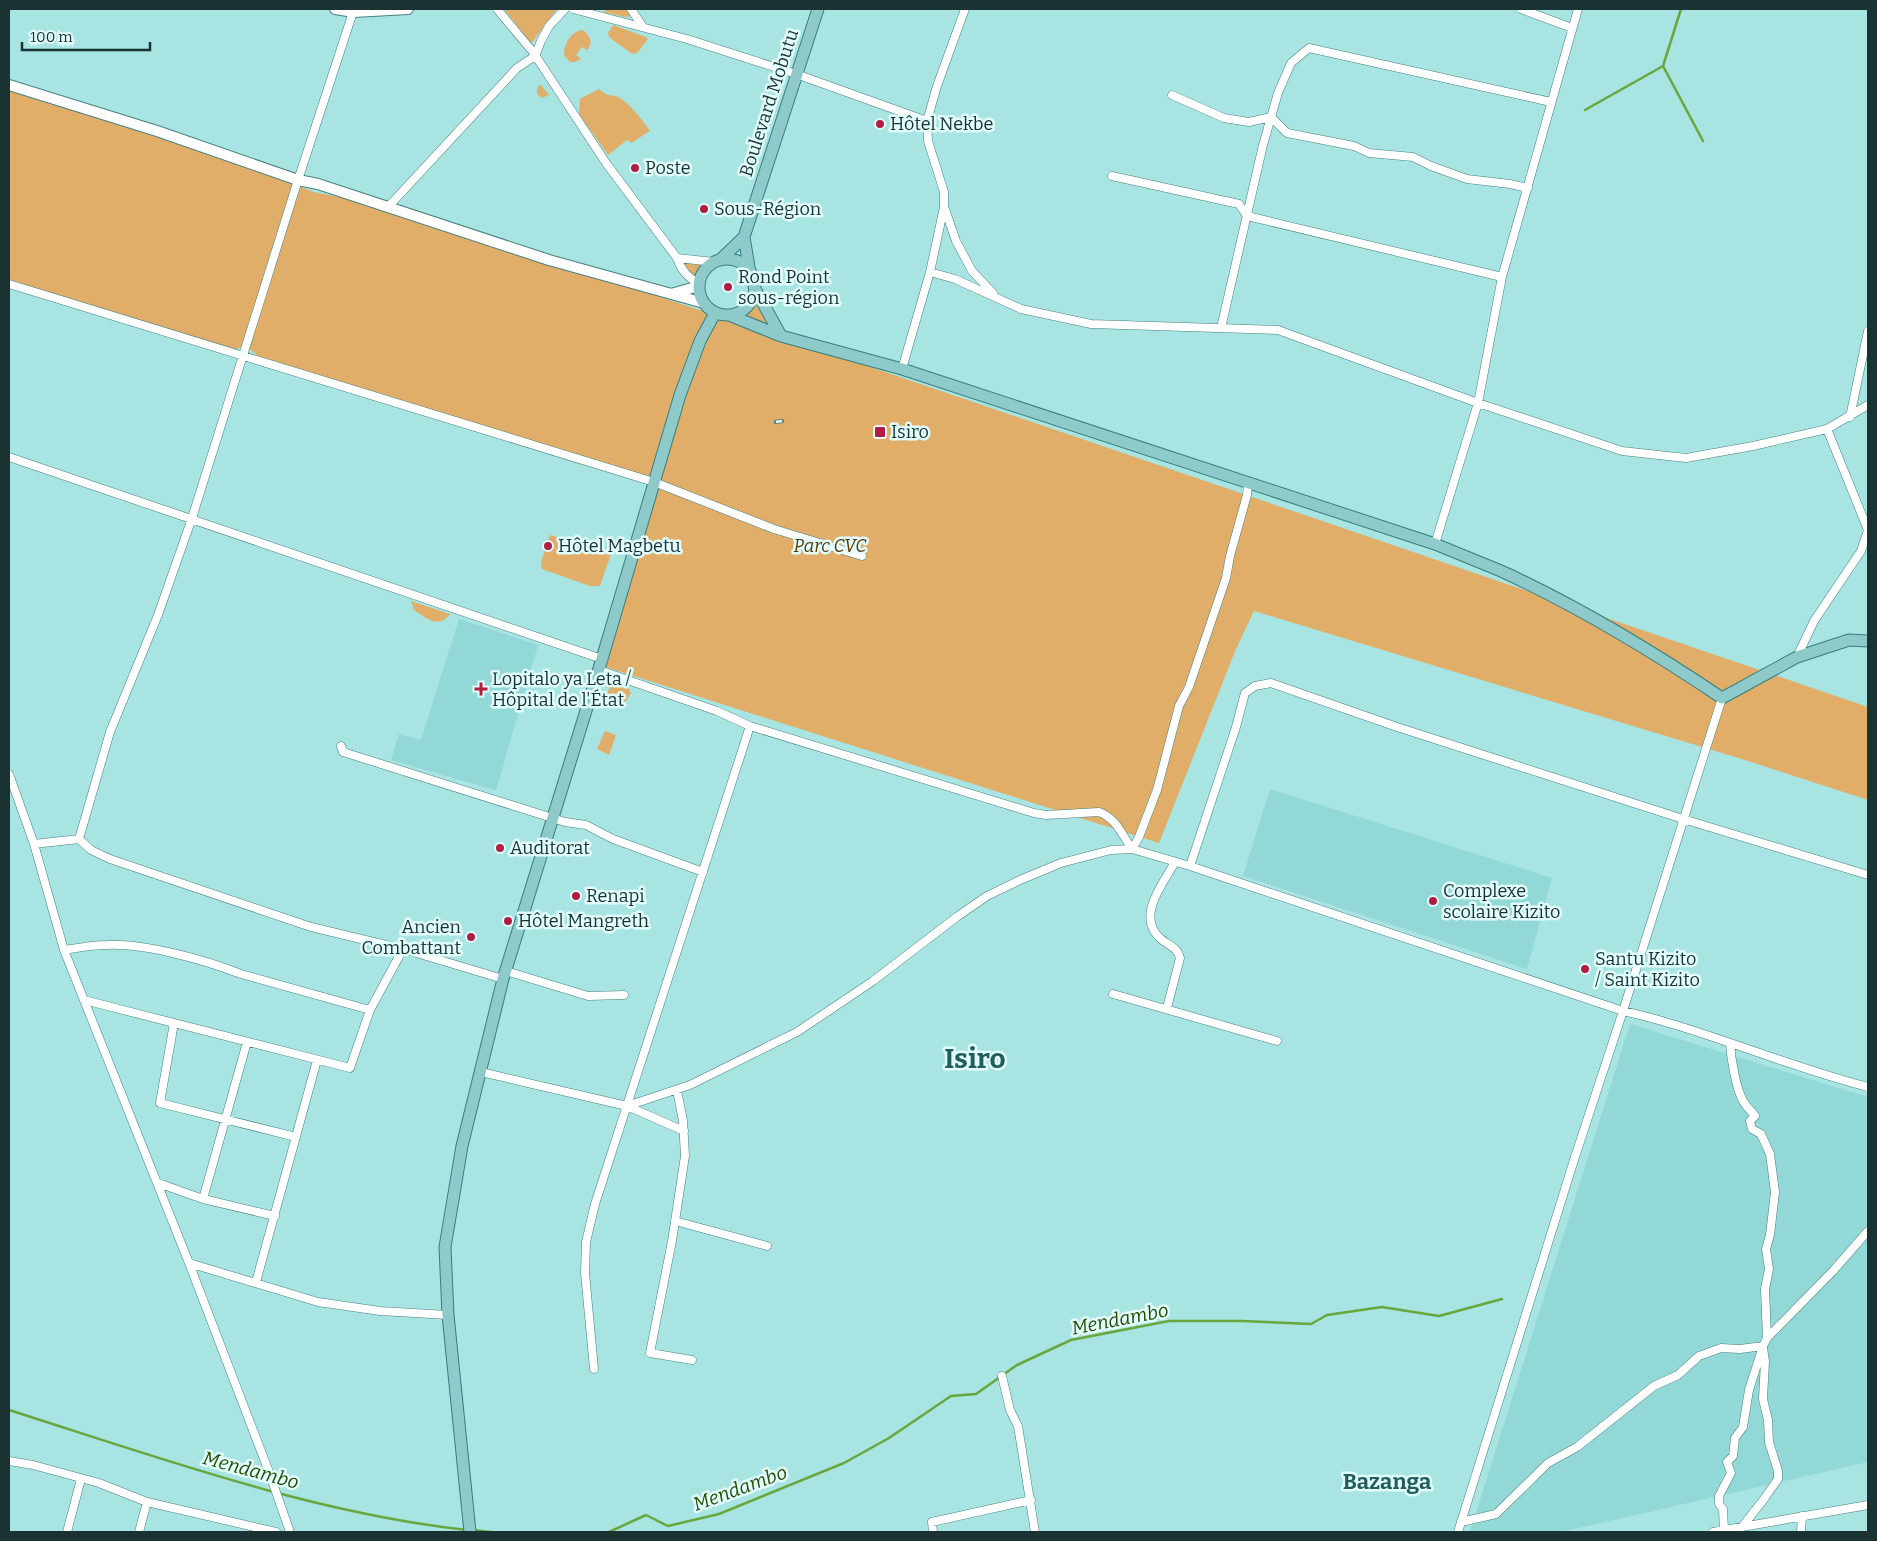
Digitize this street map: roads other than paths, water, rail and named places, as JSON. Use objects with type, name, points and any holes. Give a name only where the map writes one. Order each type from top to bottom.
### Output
[{"type":"main road","points":[[335,9],[408,9]]},
{"type":"main road","name":"Boulevard Mobutu","points":[[744,237],[818,9]]},
{"type":"main road","points":[[9,85],[157,131],[298,180],[318,184],[548,260],[704,303],[715,312],[729,315],[781,336],[902,369],[1435,544],[1502,572],[1571,608],[1644,648],[1722,698],[1796,657],[1849,640],[1868,641]]},
{"type":"main road","points":[[704,303],[700,295],[699,285],[703,272],[744,237]]},
{"type":"main road","points":[[744,237],[754,287],[781,336]]},
{"type":"main road","points":[[717,261],[734,260],[746,267],[750,273]]},
{"type":"main road","points":[[671,294],[699,285]]},
{"type":"main road","points":[[729,315],[747,306],[751,300],[754,287]]},
{"type":"main road","points":[[470,1532],[448,1315],[445,1247],[462,1146],[504,975],[600,665],[680,395],[700,341],[715,312]]},
{"type":"street","points":[[497,9],[535,56],[606,163],[678,258],[685,273],[699,285]]},
{"type":"street","points":[[388,207],[517,68],[535,56],[540,41],[565,9]]},
{"type":"street","points":[[573,9],[687,39],[796,74],[927,121]]},
{"type":"street","points":[[631,9],[643,27]]},
{"type":"street","points":[[902,369],[930,272],[944,207],[944,192],[928,141],[927,121],[937,86],[965,9]]},
{"type":"street","points":[[1521,9],[1572,28]]},
{"type":"street","points":[[1435,544],[1478,403],[1502,278],[1578,9]]},
{"type":"street","points":[[79,838],[110,732],[158,615],[192,518],[298,180],[354,10]]},
{"type":"street","points":[[1221,328],[1278,93],[1291,63],[1309,48],[1551,102]]},
{"type":"street","points":[[1172,95],[1224,118],[1249,122],[1271,117]]},
{"type":"street","points":[[1271,117],[1287,133],[1354,146],[1369,153],[1413,157],[1431,166],[1468,178],[1528,188]]},
{"type":"street","points":[[1112,176],[1239,204],[1247,216],[1502,278]]},
{"type":"street","points":[[944,207],[956,241],[972,271],[996,296]]},
{"type":"street","points":[[678,258],[717,261]]},
{"type":"street","points":[[930,272],[955,279],[1022,309],[1091,324],[1278,330],[1478,403],[1622,451],[1686,458],[1753,446],[1827,429],[1868,405]]},
{"type":"street","points":[[9,284],[654,482],[774,529],[862,556]]},
{"type":"street","points":[[1850,416],[1868,331]]},
{"type":"street","points":[[1796,657],[1814,621],[1861,551],[1868,530],[1827,429]]},
{"type":"street","points":[[9,457],[192,518],[600,665],[750,726],[1046,815],[1099,812],[1115,823],[1132,849]]},
{"type":"street","points":[[1132,849],[1139,837],[1157,790],[1179,706],[1189,687],[1226,578],[1247,495],[1248,483]]},
{"type":"street","points":[[1190,866],[1236,727],[1245,693],[1256,686],[1271,683],[1397,727],[1683,819],[1868,875]]},
{"type":"street","points":[[1458,1532],[1574,1160],[1624,1011],[1722,698]]},
{"type":"street","points":[[594,1369],[585,1273],[586,1242],[595,1204],[750,726]]},
{"type":"street","points":[[340,746],[343,752],[565,822],[586,824],[613,839],[703,872]]},
{"type":"street","points":[[9,774],[34,844],[64,950],[158,1183],[269,1472],[290,1532]]},
{"type":"street","points":[[34,844],[79,838]]},
{"type":"street","points":[[79,838],[91,850],[128,865],[311,927],[588,996],[624,995]]},
{"type":"street","points":[[627,1106],[677,1090],[740,1062],[797,1032],[873,982],[958,916],[997,891],[1041,871],[1082,857],[1111,850],[1132,849],[1190,866],[1624,1011],[1669,1022],[1810,1070],[1868,1087]]},
{"type":"street","points":[[1167,1008],[1180,958],[1176,950],[1154,932],[1150,914],[1153,902],[1175,862]]},
{"type":"street","points":[[64,950],[106,945],[151,949],[370,1010]]},
{"type":"street","points":[[84,1000],[350,1068],[370,1010],[403,949]]},
{"type":"street","points":[[1113,994],[1277,1041]]},
{"type":"street","points":[[174,1023],[160,1103],[296,1137]]},
{"type":"street","points":[[203,1199],[247,1042]]},
{"type":"street","points":[[1730,1043],[1731,1059],[1739,1092],[1744,1103],[1755,1116],[1750,1121],[1752,1129],[1761,1134],[1770,1154],[1774,1174],[1775,1192],[1770,1235],[1766,1249],[1769,1269],[1765,1289],[1767,1338]]},
{"type":"street","points":[[256,1282],[317,1060]]},
{"type":"street","points":[[481,1072],[627,1106],[684,1131]]},
{"type":"street","points":[[677,1090],[684,1131],[685,1156],[675,1221],[650,1353],[692,1360]]},
{"type":"street","points":[[158,1183],[203,1199],[275,1216]]},
{"type":"street","points":[[675,1221],[767,1246]]},
{"type":"street","points":[[1724,1530],[1723,1509],[1719,1504],[1719,1496],[1731,1473],[1727,1462],[1733,1456],[1735,1438],[1743,1427],[1749,1390],[1763,1346],[1767,1338],[1868,1231]]},
{"type":"street","points":[[189,1263],[318,1302],[380,1311],[448,1315]]},
{"type":"street","points":[[1461,1522],[1496,1514],[1548,1464],[1577,1447],[1654,1386],[1678,1375],[1699,1356],[1721,1348],[1740,1350],[1763,1346]]},
{"type":"street","points":[[1737,1529],[1778,1479],[1778,1471],[1769,1442],[1768,1420],[1763,1399],[1765,1361],[1763,1346]]},
{"type":"street","points":[[1002,1376],[1010,1410],[1018,1426],[1035,1532]]},
{"type":"street","points":[[9,1470],[10,1461],[33,1465],[99,1483],[148,1502],[276,1532]]},
{"type":"street","points":[[67,1532],[81,1479]]},
{"type":"street","points":[[933,1532],[932,1522],[1031,1500]]},
{"type":"street","points":[[138,1532],[148,1502]]},
{"type":"street","points":[[1713,1532],[1868,1505]]},
{"type":"street","points":[[1801,1532],[1802,1516]]},
{"type":"waterway","points":[[1681,9],[1663,66],[1703,141]]},
{"type":"waterway","points":[[1585,110],[1663,66]]},
{"type":"waterway","name":"Mendambo","points":[[609,1532],[646,1515],[668,1526],[719,1514],[844,1463],[889,1438],[951,1396],[976,1394],[1017,1365],[1071,1340],[1169,1321],[1242,1321],[1311,1324],[1327,1315],[1382,1307],[1439,1316],[1502,1299]]},
{"type":"waterway","name":"Mendambo","points":[[9,1410],[178,1464],[293,1497],[351,1511],[467,1530]]},
{"type":"waterway","name":"Mendambo","points":[[473,1530],[491,1532]]},
{"type":"railway","points":[[776,422],[782,421]]},
{"type":"place","name":"Hôtel Nekbe","points":[[880,124]]},
{"type":"place","name":"Poste","points":[[635,168]]},
{"type":"place","name":"Sous-Région","points":[[704,209]]},
{"type":"place","name":"Rond Point sous-région","points":[[728,287]]},
{"type":"place","name":"Isiro","points":[[880,432]]},
{"type":"place","name":"Hôtel Magbetu","points":[[548,546]]},
{"type":"place","name":"Lopitalo ya Leta / Hôpital de l'État","points":[[481,689]]},
{"type":"place","name":"Auditorat","points":[[500,848]]},
{"type":"place","name":"Renapi","points":[[576,896]]},
{"type":"place","name":"Complexe scolaire Kizito","points":[[1433,901]]},
{"type":"place","name":"Hôtel Mangreth","points":[[508,921]]},
{"type":"place","name":"Ancien Combattant","points":[[471,937]]},
{"type":"place","name":"Santu Kizito / Saint Kizito","points":[[1585,969]]},
{"type":"district","name":"Isiro","points":[[975,1058]]},
{"type":"district","name":"Bazanga","points":[[1387,1481]]},
{"type":"park label","name":"Parc CVC","points":[[830,546]]}]
